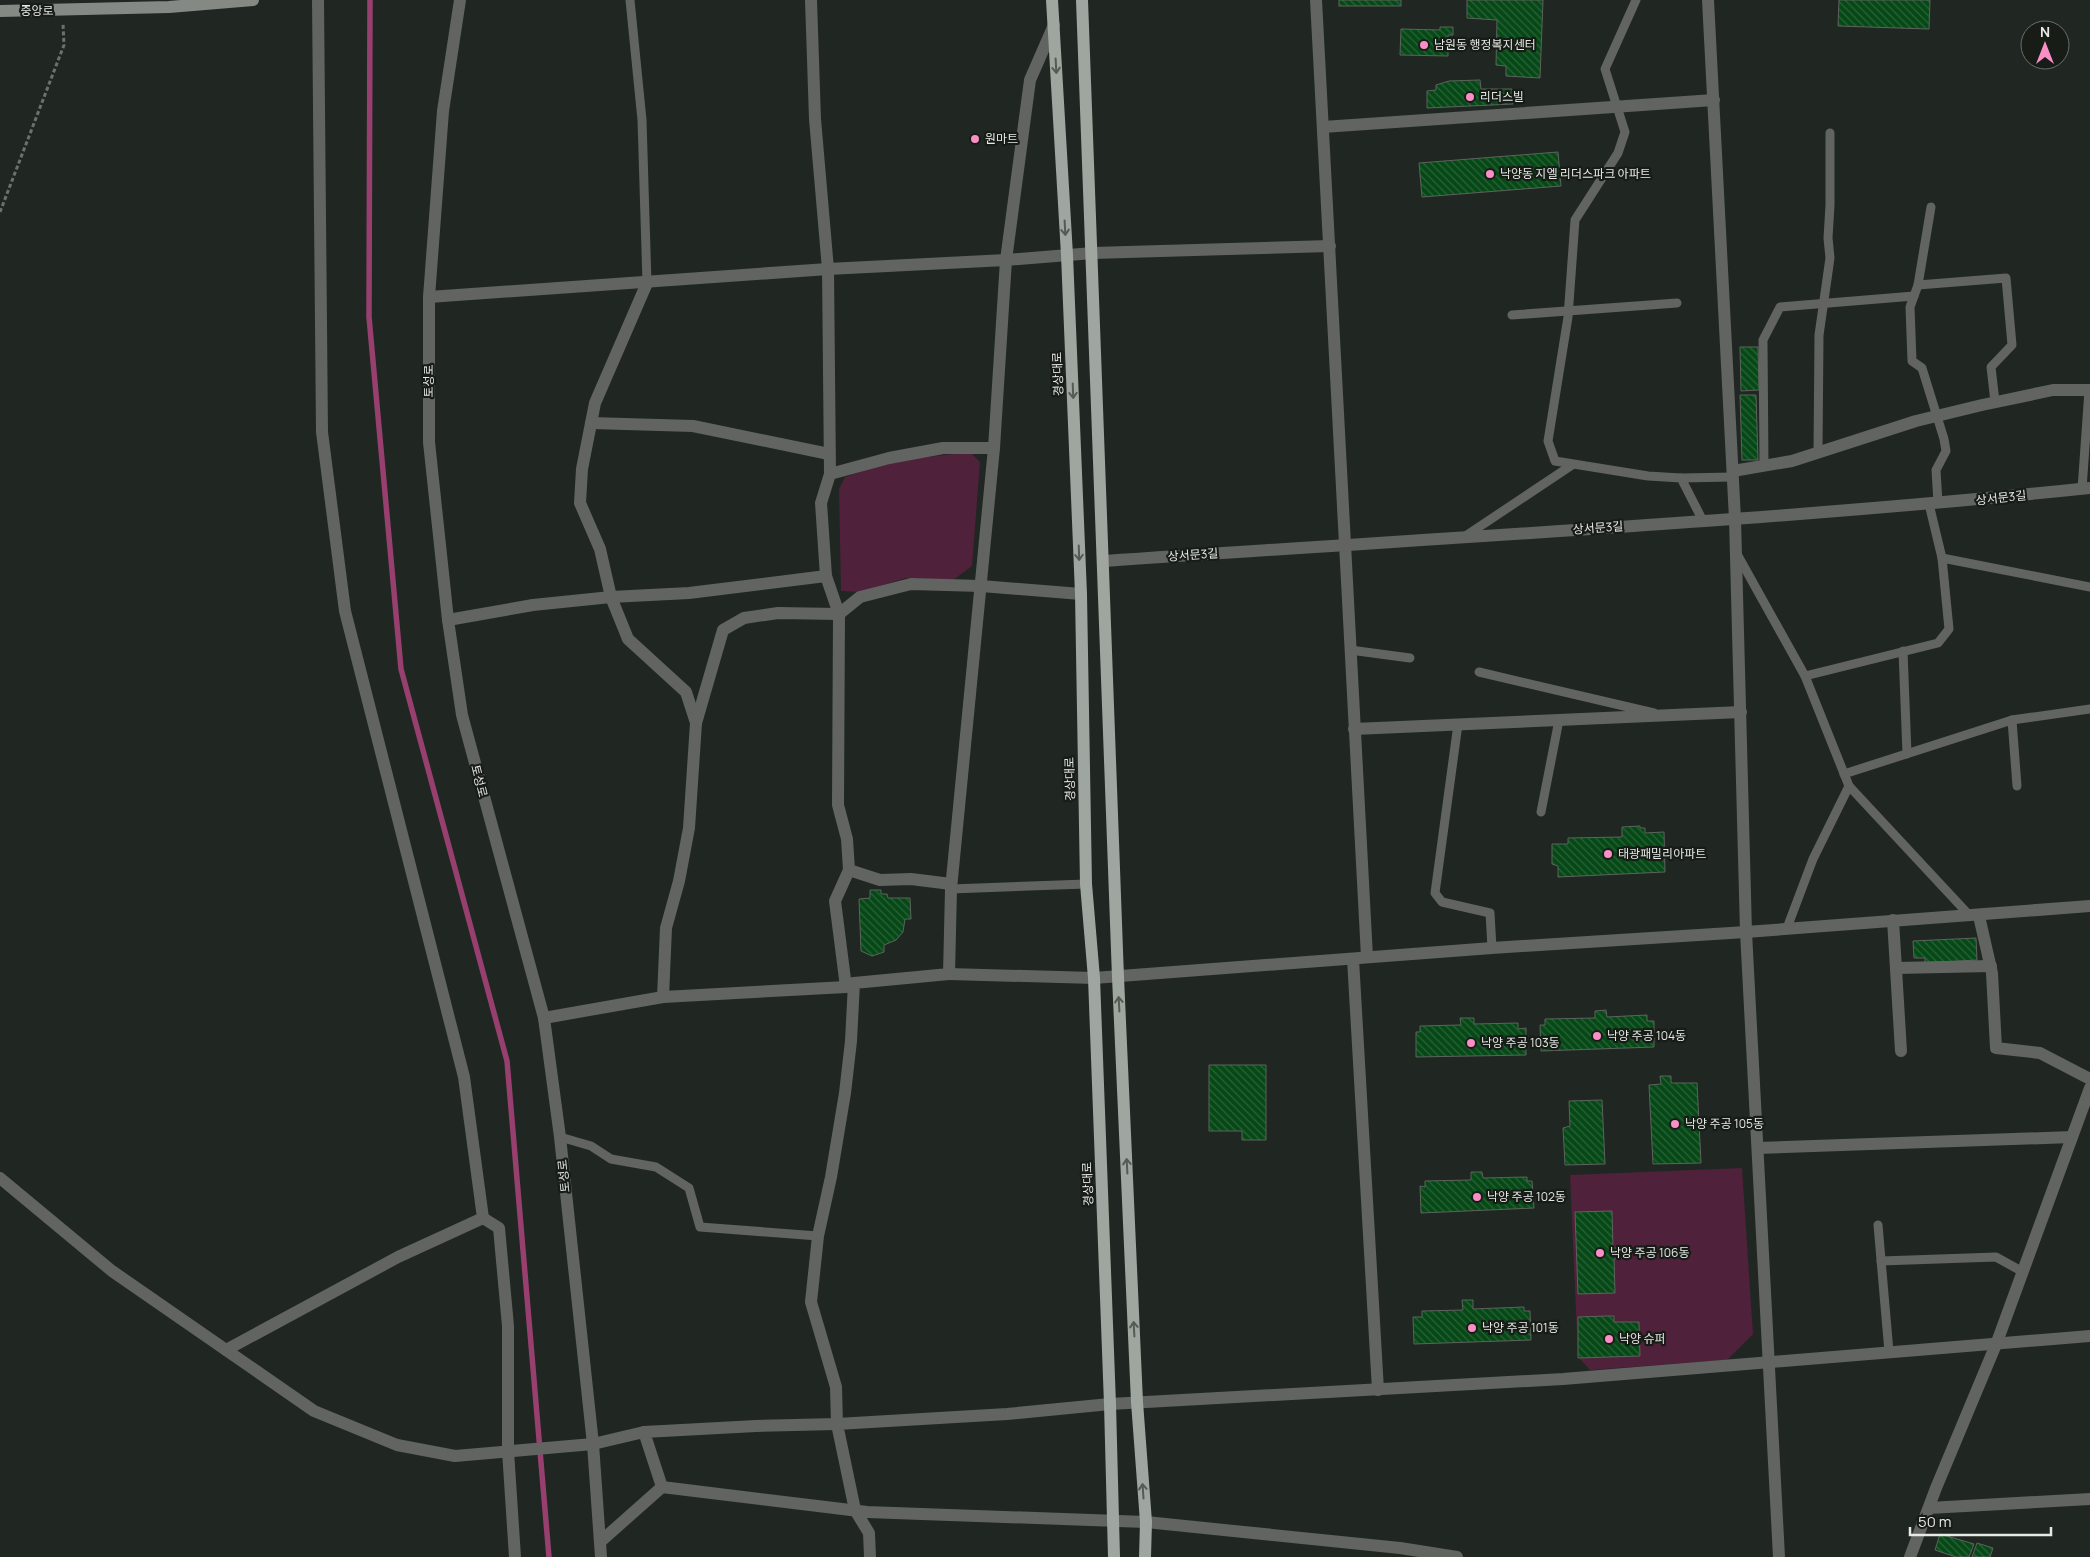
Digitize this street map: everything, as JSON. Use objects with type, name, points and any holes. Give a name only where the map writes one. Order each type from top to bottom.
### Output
[{"type":"main road","name":"중앙로","points":[[0,11],[169,7],[253,0]]},
{"type":"main road","name":"경상대로","points":[[1052,0],[1067,255],[1081,594],[1086,884],[1094,978],[1114,1557]]},
{"type":"main road","points":[[1082,0],[1105,561],[1118,977],[1137,1402],[1146,1522],[1145,1557]]},
{"type":"street","points":[[318,0],[322,432],[345,610],[464,1077],[483,1218]]},
{"type":"street","name":"토성로","points":[[460,0],[443,111],[429,297],[429,442],[448,620],[467,733],[544,1018],[560,1137],[588,1445],[601,1557]]},
{"type":"street","points":[[811,0],[814,120],[828,269],[830,474],[821,503],[826,576],[839,614],[838,805],[847,839],[849,870],[835,901],[850,985],[852,1041],[831,1177],[818,1236],[811,1302],[836,1387],[837,1424],[855,1510],[869,1533],[870,1557]]},
{"type":"street","points":[[1316,0],[1367,957]]},
{"type":"street","points":[[1708,0],[1735,519],[1746,932],[1779,1557]]},
{"type":"street","points":[[949,974],[951,887],[994,448],[1006,260],[1030,80],[1054,25]]},
{"type":"street","points":[[1323,127],[1714,100]]},
{"type":"street","points":[[429,297],[828,269],[1006,260],[1093,253],[1330,246]]},
{"type":"street","points":[[647,283],[595,403],[582,469],[580,504],[600,549],[611,597],[628,638],[686,692],[696,722]]},
{"type":"street","points":[[1733,474],[1792,461],[1937,415],[2053,390],[2089,390]]},
{"type":"street","points":[[591,423],[693,426],[829,454]]},
{"type":"street","points":[[830,474],[889,458],[943,448],[994,448]]},
{"type":"street","name":"상서문3길","points":[[1105,561],[1735,519],[1933,504],[2086,489]]},
{"type":"street","points":[[448,620],[533,604],[689,593],[826,576]]},
{"type":"street","points":[[663,997],[666,928],[679,881],[689,828],[696,722],[723,630],[744,618],[778,613],[839,614],[860,597],[912,584],[981,586],[1081,594]]},
{"type":"street","points":[[1354,729],[1741,712]]},
{"type":"street","points":[[849,870],[880,880],[911,879],[951,887]]},
{"type":"street","points":[[544,1018],[663,997],[850,985],[949,974],[1118,977],[1367,957],[1974,916],[2090,906]]},
{"type":"street","points":[[1974,916],[1991,966],[1996,1048],[2040,1053],[2090,1079]]},
{"type":"street","points":[[1893,920],[1901,1051]]},
{"type":"street","points":[[1353,959],[1378,1390]]},
{"type":"street","points":[[1896,968],[1991,966]]},
{"type":"street","points":[[1910,1557],[1997,1342],[2090,1088]]},
{"type":"street","points":[[1758,1148],[2072,1137]]},
{"type":"street","points":[[0,1178],[112,1271],[314,1411],[396,1445],[455,1456],[588,1445],[644,1432],[837,1424],[1007,1414],[1137,1402],[1563,1380],[1997,1342],[2090,1336]]},
{"type":"street","points":[[226,1350],[398,1257],[483,1218]]},
{"type":"street","points":[[483,1218],[499,1228],[508,1326],[508,1451],[515,1557]]},
{"type":"street","points":[[644,1432],[662,1487]]},
{"type":"street","points":[[600,1542],[662,1487],[855,1510],[1146,1522],[1400,1548],[1457,1557]]},
{"type":"street","points":[[1929,1508],[2090,1499]]},
{"type":"lane","points":[[630,0],[642,120],[647,283]]},
{"type":"lane","points":[[1636,0],[1605,69],[1625,132],[1618,154],[1576,220],[1568,312],[1548,440],[1555,461],[1572,465],[1648,476],[1681,478],[1733,474]]},
{"type":"lane","points":[[1818,452],[1820,335],[1830,258],[1828,238],[1830,133]]},
{"type":"lane","points":[[1805,676],[1938,643],[1949,629],[1942,558],[1933,504],[1936,470],[1946,451],[1922,368],[1912,361],[1910,307],[1918,285],[1931,207]]},
{"type":"lane","points":[[1918,285],[2006,278],[2012,344],[1991,367],[1995,402]]},
{"type":"lane","points":[[1764,466],[1763,340],[1780,307],[1914,296]]},
{"type":"lane","points":[[1512,315],[1677,303]]},
{"type":"lane","points":[[2086,489],[2089,390]]},
{"type":"lane","points":[[1464,536],[1572,465]]},
{"type":"lane","points":[[1681,478],[1703,521]]},
{"type":"lane","points":[[1736,552],[1805,676],[1850,786],[1974,916]]},
{"type":"lane","points":[[1942,558],[2090,587]]},
{"type":"lane","points":[[1350,650],[1410,658]]},
{"type":"lane","points":[[1903,651],[1907,754]]},
{"type":"lane","points":[[1479,672],[1663,715]]},
{"type":"lane","points":[[1844,774],[2012,720],[2090,709]]},
{"type":"lane","points":[[1541,812],[1559,720]]},
{"type":"lane","points":[[2012,720],[2017,786]]},
{"type":"lane","points":[[1458,724],[1435,893],[1442,902],[1490,913],[1492,948]]},
{"type":"lane","points":[[1787,928],[1813,859],[1850,786]]},
{"type":"lane","points":[[951,887],[1086,884]]},
{"type":"lane","points":[[560,1137],[591,1146],[611,1160],[656,1167],[689,1188],[700,1227],[818,1236]]},
{"type":"lane","points":[[1878,1225],[1889,1352]]},
{"type":"lane","points":[[1881,1261],[1996,1257],[2023,1272]]},
{"type":"path","points":[[0,212],[64,45],[62,11]]},
{"type":"shaded area","points":[[970,452],[980,462],[972,566],[953,580],[906,578],[859,592],[841,591],[839,489],[845,477],[895,461]]},
{"type":"shaded area","points":[[1742,1168],[1753,1334],[1727,1360],[1590,1370],[1578,1357],[1570,1175]]},
{"type":"building","points":[[1339,0],[1401,0],[1401,6],[1339,6]]},
{"type":"building","points":[[1467,0],[1543,0],[1540,78],[1506,76],[1506,66],[1496,65],[1497,20],[1467,18]]},
{"type":"building","points":[[1839,0],[1930,0],[1929,29],[1838,26]]},
{"type":"building","name":"남원동 행정복지센터","points":[[1440,27],[1453,27],[1453,35],[1448,35],[1448,56],[1400,55],[1401,29],[1440,30]]},
{"type":"building","name":"리더스빌","points":[[1480,80],[1481,89],[1512,89],[1513,104],[1427,108],[1427,91],[1436,90],[1436,85],[1449,81]]},
{"type":"building","name":"낙양동 지엘 리더스파크 아파트","points":[[1558,152],[1561,186],[1422,197],[1419,163]]},
{"type":"building","points":[[1740,347],[1758,347],[1759,390],[1741,391]]},
{"type":"building","points":[[1740,395],[1756,395],[1758,460],[1742,460]]},
{"type":"building","name":"태광패밀리아파트","points":[[1640,826],[1640,828],[1645,828],[1645,833],[1664,832],[1665,872],[1558,877],[1558,866],[1552,864],[1552,844],[1568,844],[1568,838],[1622,837],[1622,827]]},
{"type":"building","points":[[870,890],[881,890],[881,894],[887,894],[888,898],[910,898],[911,919],[905,919],[903,932],[896,940],[884,945],[884,952],[872,956],[861,951],[859,899],[870,898]]},
{"type":"building","points":[[1976,938],[1977,960],[1925,963],[1925,958],[1914,958],[1913,941]]},
{"type":"building","name":"낙양 주공 104동","points":[[1606,1010],[1607,1017],[1647,1015],[1647,1021],[1654,1021],[1654,1047],[1541,1051],[1540,1025],[1545,1025],[1545,1019],[1595,1018],[1595,1011]]},
{"type":"building","name":"낙양 주공 103동","points":[[1460,1018],[1474,1018],[1474,1024],[1518,1023],[1518,1029],[1526,1028],[1526,1055],[1416,1057],[1416,1032],[1420,1032],[1420,1026],[1461,1025]]},
{"type":"building","points":[[1209,1065],[1266,1065],[1266,1140],[1242,1140],[1242,1131],[1209,1131]]},
{"type":"building","name":"낙양 주공 105동","points":[[1660,1076],[1671,1076],[1671,1083],[1697,1083],[1701,1163],[1653,1164],[1649,1085],[1661,1084]]},
{"type":"building","points":[[1602,1100],[1605,1164],[1565,1165],[1563,1128],[1570,1126],[1569,1101]]},
{"type":"building","name":"낙양 주공 102동","points":[[1471,1172],[1482,1172],[1483,1178],[1527,1177],[1527,1181],[1532,1181],[1534,1208],[1421,1213],[1420,1186],[1425,1187],[1425,1181],[1471,1180]]},
{"type":"building","name":"낙양 주공 106동","points":[[1612,1211],[1613,1248],[1625,1247],[1625,1258],[1614,1259],[1615,1293],[1578,1294],[1575,1212]]},
{"type":"building","name":"낙양 주공 101동","points":[[1462,1300],[1473,1300],[1473,1309],[1524,1307],[1524,1311],[1530,1311],[1531,1340],[1414,1344],[1413,1317],[1422,1317],[1422,1311],[1463,1310]]},
{"type":"building","name":"낙양 슈퍼","points":[[1614,1316],[1614,1322],[1639,1322],[1640,1356],[1578,1358],[1578,1317]]},
{"type":"building","points":[[1940,1534],[1974,1544],[1969,1557],[1956,1557],[1935,1550]]},
{"type":"building","points":[[1977,1543],[1993,1548],[1990,1557],[1972,1557]]},
{"type":"waterway","points":[[370,0],[369,317],[401,669],[507,1061],[549,1557]]},
{"type":"place","name":"남원동 행정복지센터","points":[[1424,45]]},
{"type":"place","name":"리더스빌","points":[[1470,97]]},
{"type":"place","name":"원마트","points":[[975,139]]},
{"type":"place","name":"낙양동 지엘 리더스파크 아파트","points":[[1490,174]]},
{"type":"place","name":"태광패밀리아파트","points":[[1608,854]]},
{"type":"place","name":"낙양 주공 104동","points":[[1597,1036]]},
{"type":"place","name":"낙양 주공 103동","points":[[1471,1043]]},
{"type":"place","name":"낙양 주공 105동","points":[[1675,1124]]},
{"type":"place","name":"낙양 주공 102동","points":[[1477,1197]]},
{"type":"place","name":"낙양 주공 106동","points":[[1600,1253]]},
{"type":"place","name":"낙양 주공 101동","points":[[1472,1328]]},
{"type":"place","name":"낙양 슈퍼","points":[[1609,1339]]}]
